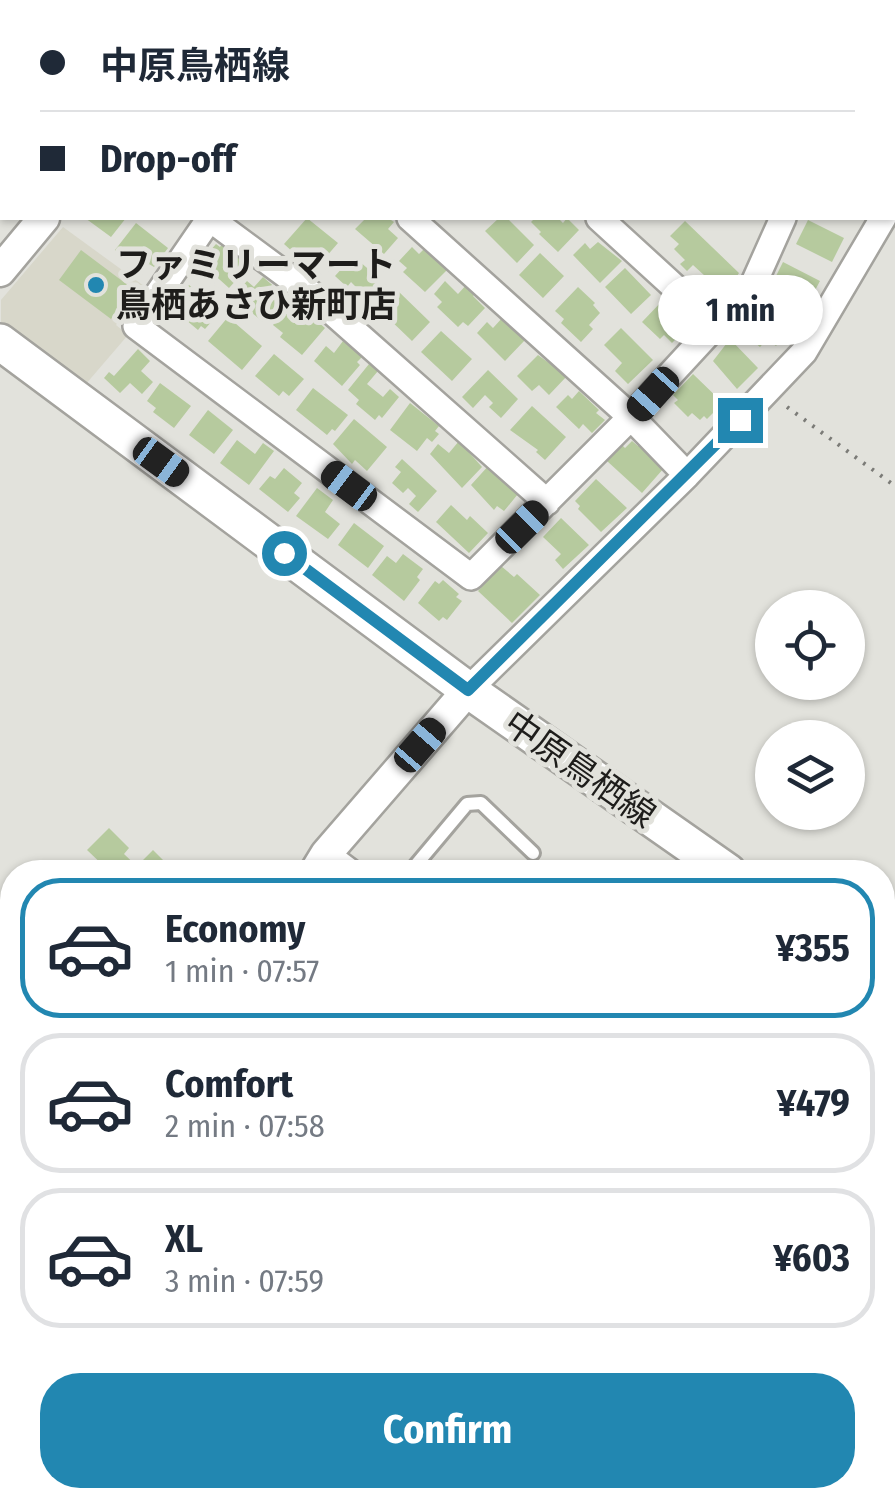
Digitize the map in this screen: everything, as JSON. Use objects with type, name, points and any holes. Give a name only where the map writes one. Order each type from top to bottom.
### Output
[{"type":"main road","name":"中原鳥栖線","points":[[0,342],[468,690],[711,860]]},
{"type":"street","points":[[0,271],[42,220]]},
{"type":"street","points":[[209,220],[136,326],[471,577],[632,418],[753,285],[782,220]]},
{"type":"street","points":[[213,220],[313,295],[547,502]]},
{"type":"street","points":[[412,220],[632,418],[687,475]]},
{"type":"street","points":[[600,220],[716,325]]},
{"type":"street","points":[[335,860],[468,690],[687,475],[804,352],[881,220]]},
{"type":"lane","points":[[420,860],[467,804],[481,803],[533,853]]},
{"type":"path","points":[[767,392],[895,486]]},
{"type":"shaded area","points":[[63,227],[144,286],[116,325],[128,335],[85,385],[1,322],[1,300]]},
{"type":"building","points":[[88,220],[124,220],[111,237]]},
{"type":"building","points":[[305,220],[338,243],[319,265],[310,256],[304,262],[284,244]]},
{"type":"building","points":[[364,220],[391,220],[394,222],[388,229],[398,238],[384,254],[355,229]]},
{"type":"building","points":[[497,220],[509,220],[534,245],[517,263],[485,231]]},
{"type":"building","points":[[569,220],[579,230],[558,252],[531,222]]},
{"type":"building","points":[[808,220],[844,238],[832,262],[796,244]]},
{"type":"building","points":[[685,221],[739,273],[719,303],[699,283],[705,276],[693,265],[687,271],[680,264],[685,260],[674,249],[679,244],[670,236]]},
{"type":"building","points":[[136,223],[168,248],[154,267],[149,264],[146,268],[130,255],[127,259],[115,250]]},
{"type":"building","points":[[224,241],[250,265],[229,288],[200,262],[216,244],[220,247]]},
{"type":"building","points":[[598,242],[622,261],[600,283],[573,255],[585,243],[590,249]]},
{"type":"building","points":[[412,247],[419,254],[425,248],[448,269],[425,292],[403,272],[407,268],[399,261]]},
{"type":"building","name":"ファミリーマート 鳥栖あさひ新町店","points":[[81,250],[133,289],[111,319],[59,280]]},
{"type":"building","points":[[540,253],[564,276],[543,298],[519,275]]},
{"type":"building","points":[[353,256],[380,279],[359,303],[352,297],[358,289],[351,282],[347,287],[335,276]]},
{"type":"building","points":[[783,262],[820,281],[812,296],[801,291],[795,303],[776,294],[780,285],[773,282]]},
{"type":"building","points":[[625,268],[651,295],[631,314],[605,287]]},
{"type":"building","points":[[263,277],[285,296],[263,322],[233,297],[247,281],[254,287]]},
{"type":"building","points":[[445,281],[458,294],[468,283],[477,292],[473,296],[485,308],[468,326],[463,322],[458,327],[437,307],[442,302],[434,294]]},
{"type":"building","points":[[189,285],[220,312],[205,329],[201,326],[198,330],[174,310]]},
{"type":"building","points":[[578,287],[600,313],[581,342],[561,323],[564,319],[555,311]]},
{"type":"building","points":[[398,291],[430,322],[412,341],[386,316],[391,311],[384,305]]},
{"type":"building","points":[[664,299],[690,325],[672,343],[664,335],[660,339],[642,322]]},
{"type":"building","points":[[761,302],[792,327],[776,346],[767,339],[760,347],[747,336],[757,324],[749,318]]},
{"type":"building","points":[[303,309],[325,328],[302,355],[280,337],[283,333],[273,325],[285,310],[295,319]]},
{"type":"building","points":[[228,317],[262,346],[242,370],[208,341]]},
{"type":"building","points":[[503,317],[526,339],[505,361],[477,333],[487,322],[493,328]]},
{"type":"building","points":[[621,328],[653,360],[628,384],[615,371],[622,363],[604,345]]},
{"type":"building","points":[[441,331],[472,359],[452,381],[421,352]]},
{"type":"building","points":[[730,339],[758,368],[737,389],[713,361]]},
{"type":"building","points":[[343,341],[362,357],[342,386],[314,361],[326,346],[334,353]]},
{"type":"building","points":[[138,349],[150,361],[141,371],[153,382],[142,394],[130,383],[120,393],[104,378],[109,372],[114,376]]},
{"type":"building","points":[[274,354],[304,379],[289,396],[283,391],[279,396],[255,376]]},
{"type":"building","points":[[538,355],[567,376],[549,395],[539,385],[532,391],[517,376]]},
{"type":"building","points":[[369,364],[378,371],[367,384],[383,397],[390,389],[399,397],[382,418],[379,415],[375,420],[356,404],[359,400],[348,390]]},
{"type":"building","points":[[488,370],[518,399],[501,418],[489,407],[493,403],[485,395],[473,408],[462,397]]},
{"type":"building","points":[[693,374],[723,403],[707,419],[704,416],[700,420],[692,413],[688,417],[674,403],[678,400],[673,395]]},
{"type":"building","points":[[160,383],[191,406],[174,428],[153,412],[156,408],[147,401]]},
{"type":"building","points":[[313,388],[348,415],[327,435],[296,410]]},
{"type":"building","points":[[579,391],[605,420],[592,433],[583,424],[579,429],[556,407]]},
{"type":"building","points":[[410,403],[439,426],[435,431],[439,434],[432,442],[427,438],[417,451],[390,430]]},
{"type":"building","points":[[532,406],[566,437],[545,460],[538,450],[510,430]]},
{"type":"building","points":[[208,410],[233,430],[214,454],[189,435]]},
{"type":"building","points":[[354,419],[387,447],[367,471],[355,460],[352,464],[333,444]]},
{"type":"building","points":[[237,440],[255,454],[263,443],[274,451],[249,485],[220,463]]},
{"type":"building","points":[[459,441],[482,467],[462,488],[430,454],[438,444],[449,453]]},
{"type":"building","points":[[632,441],[638,446],[642,442],[664,468],[642,493],[607,461],[622,445],[625,448]]},
{"type":"building","points":[[402,459],[437,491],[418,512],[409,504],[416,496],[408,488],[403,493],[392,483],[401,472],[395,467]]},
{"type":"building","points":[[490,464],[518,494],[504,511],[497,506],[494,510],[471,485]]},
{"type":"building","points":[[284,468],[302,483],[294,493],[300,498],[288,512],[259,489]]},
{"type":"building","points":[[596,479],[627,508],[601,532],[575,501]]},
{"type":"building","points":[[317,488],[333,500],[325,512],[340,524],[328,539],[296,516]]},
{"type":"building","points":[[451,505],[488,533],[469,553],[436,522]]},
{"type":"building","points":[[561,518],[589,545],[563,569],[555,560],[561,554],[543,537]]},
{"type":"building","points":[[354,523],[384,546],[368,568],[338,545]]},
{"type":"building","points":[[403,554],[423,569],[417,577],[420,580],[404,601],[372,575],[387,556],[396,563]]},
{"type":"building","points":[[501,566],[514,577],[517,574],[540,595],[512,623],[478,591]]},
{"type":"building","points":[[443,580],[462,601],[447,620],[443,617],[439,621],[418,603],[435,581],[439,584]]},
{"type":"building","points":[[109,828],[129,848],[124,854],[130,860],[97,860],[87,850]]},
{"type":"building","points":[[153,850],[163,860],[143,860]]},
{"type":"place","name":"ファミリーマート 鳥栖あさひ新町店","points":[[96,285]]},
{"type":"route","points":[[284,553],[468,690],[740,420]]}]
